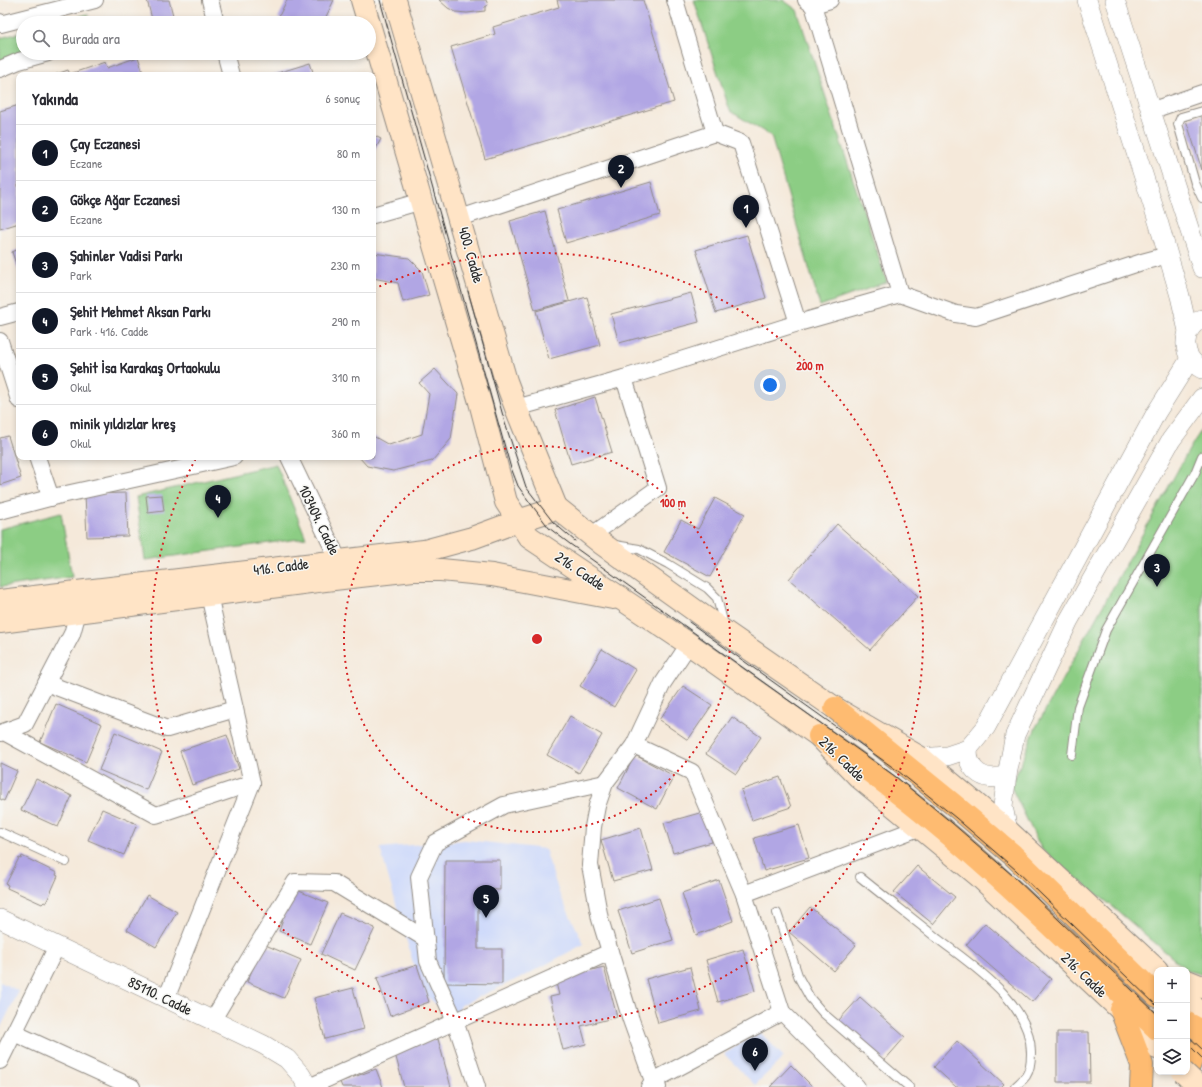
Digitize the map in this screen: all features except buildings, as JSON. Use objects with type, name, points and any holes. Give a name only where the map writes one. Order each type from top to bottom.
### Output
[{"type":"main road","points":[[362,0],[367,16]]},
{"type":"main road","name":"400. Cadde","points":[[395,0],[460,218],[506,381],[556,507]]},
{"type":"main road","points":[[376,47],[480,402],[504,497],[492,524],[486,530],[472,538]]},
{"type":"main road","name":"216. Cadde","points":[[504,497],[529,537],[689,644],[819,736],[860,778],[979,876],[1121,1010],[1155,1039]]},
{"type":"main road","points":[[556,507],[596,539],[725,632],[835,708],[921,758],[1008,831],[1156,967]]},
{"type":"main road","name":"416. Cadde","points":[[0,601],[424,551],[472,538],[546,512],[556,507]]},
{"type":"main road","points":[[0,622],[412,570],[441,570],[512,578],[556,586],[588,594],[621,599]]},
{"type":"main road","points":[[835,708],[1013,855],[1154,993]]},
{"type":"main road","points":[[819,736],[860,764],[952,837],[1012,890],[1064,937],[1155,1039]]},
{"type":"main road","points":[[1190,982],[1202,987]]},
{"type":"main road","points":[[1121,1010],[1142,1065],[1141,1087]]},
{"type":"main road","points":[[1193,1012],[1202,1031]]},
{"type":"main road","points":[[1187,1077],[1193,1056],[1202,1046]]},
{"type":"street","points":[[32,16],[95,0]]},
{"type":"street","points":[[210,0],[214,16]]},
{"type":"street","points":[[675,0],[715,132]]},
{"type":"street","points":[[830,0],[810,2],[900,294]]},
{"type":"street","points":[[921,758],[947,756],[968,749],[986,726],[1156,413],[1196,364],[1185,345],[1195,325],[1180,296],[1088,0]]},
{"type":"street","points":[[1115,0],[1202,268]]},
{"type":"street","points":[[0,22],[1,24],[16,20]]},
{"type":"street","points":[[0,69],[23,60]]},
{"type":"street","points":[[227,60],[231,72]]},
{"type":"street","points":[[1150,111],[1202,92]]},
{"type":"street","points":[[460,218],[715,132],[741,143],[798,324]]},
{"type":"street","points":[[376,214],[422,201]]},
{"type":"street","points":[[516,408],[624,378],[900,294],[956,314],[976,317],[1168,255]]},
{"type":"street","points":[[0,317],[16,313]]},
{"type":"street","points":[[0,341],[16,391]]},
{"type":"street","points":[[596,539],[658,488],[624,378]]},
{"type":"street","points":[[1008,831],[1003,806],[1014,735],[1069,620],[1171,440],[1202,398]]},
{"type":"street","points":[[39,460],[50,498]]},
{"type":"street","points":[[0,511],[50,498],[221,460]]},
{"type":"street","name":"103404. Cadde","points":[[290,460],[339,561]]},
{"type":"street","points":[[166,999],[252,783],[209,595]]},
{"type":"street","points":[[2,733],[25,724],[72,634],[78,612]]},
{"type":"street","points":[[689,644],[663,683],[634,745],[605,783],[597,806],[594,820],[590,865],[600,919],[653,1085],[782,1012]]},
{"type":"street","points":[[46,683],[167,729],[235,708]]},
{"type":"street","points":[[2,733],[156,815],[252,783]]},
{"type":"street","points":[[634,745],[692,772],[744,894],[782,1012],[857,1087]]},
{"type":"street","points":[[968,749],[969,760],[974,770],[978,773],[989,778],[1007,775]]},
{"type":"street","points":[[477,1087],[455,1021],[428,961],[419,877],[435,843],[504,805],[605,783]]},
{"type":"street","points":[[744,894],[921,827]]},
{"type":"street","points":[[212,1021],[295,882],[334,883],[426,939]]},
{"type":"street","name":"85110. Cadde","points":[[0,919],[264,1045],[287,1059],[301,1075],[308,1087]]},
{"type":"street","points":[[0,1061],[57,946]]},
{"type":"street","points":[[308,1087],[610,952]]},
{"type":"street","points":[[14,1034],[132,1087]]},
{"type":"lane","points":[[1202,111],[1181,118],[1178,124],[1195,183],[1202,198]]},
{"type":"lane","points":[[1072,755],[1078,707],[1106,630],[1195,473],[1202,456]]},
{"type":"lane","points":[[0,832],[66,862]]},
{"type":"lane","points":[[860,877],[982,974],[1007,998],[1018,1012],[1030,1037],[1031,1056],[1027,1075],[1015,1087]]},
{"type":"lane","points":[[777,914],[799,978],[810,998],[823,1013],[909,1087]]},
{"type":"shaded area","points":[[465,840],[545,849],[559,893],[584,944],[528,974],[461,1005],[455,1021],[421,991],[380,848]]},
{"type":"shaded area","points":[[0,982],[19,991],[0,1029]]},
{"type":"shaded area","points":[[760,1032],[784,1057],[755,1085],[724,1054]]},
{"type":"green space","points":[[694,0],[783,0],[797,10],[887,282],[820,306],[771,136],[730,111]]},
{"type":"green space","points":[[16,34],[16,56],[0,62],[0,38]]},
{"type":"green space","points":[[1202,429],[1202,974],[1190,971],[1190,967],[1183,967],[1113,907],[1042,850],[1011,787],[1036,727],[1190,448]]},
{"type":"green space","points":[[276,464],[306,538],[145,560],[136,497]]},
{"type":"green space","points":[[61,513],[72,577],[0,587],[0,529]]},
{"type":"tram line","points":[[380,0],[510,465],[518,486],[549,528],[896,777],[1012,875],[1154,1011]]},
{"type":"tram line","points":[[468,291],[505,423],[526,487],[553,522],[575,541]]},
{"type":"tram line","points":[[689,622],[898,771],[956,818],[1016,870],[1154,1003]]},
{"type":"tram line","points":[[1190,1038],[1202,1049]]},
{"type":"tram line","points":[[1190,1046],[1202,1058]]},
{"type":"place","name":"Gökçe Ağar Eczanesi","points":[[621,188]]},
{"type":"place","name":"Çay Eczanesi","points":[[746,228]]},
{"type":"place","name":"Şehit Mehmet Aksan Parkı","points":[[218,518]]},
{"type":"place","name":"Şahinler Vadisi Parkı","points":[[1157,587]]},
{"type":"place","name":"Şehit İsa Karakaş Ortaokulu","points":[[486,918]]},
{"type":"place","name":"minik yıldızlar kreş","points":[[755,1071]]}]
